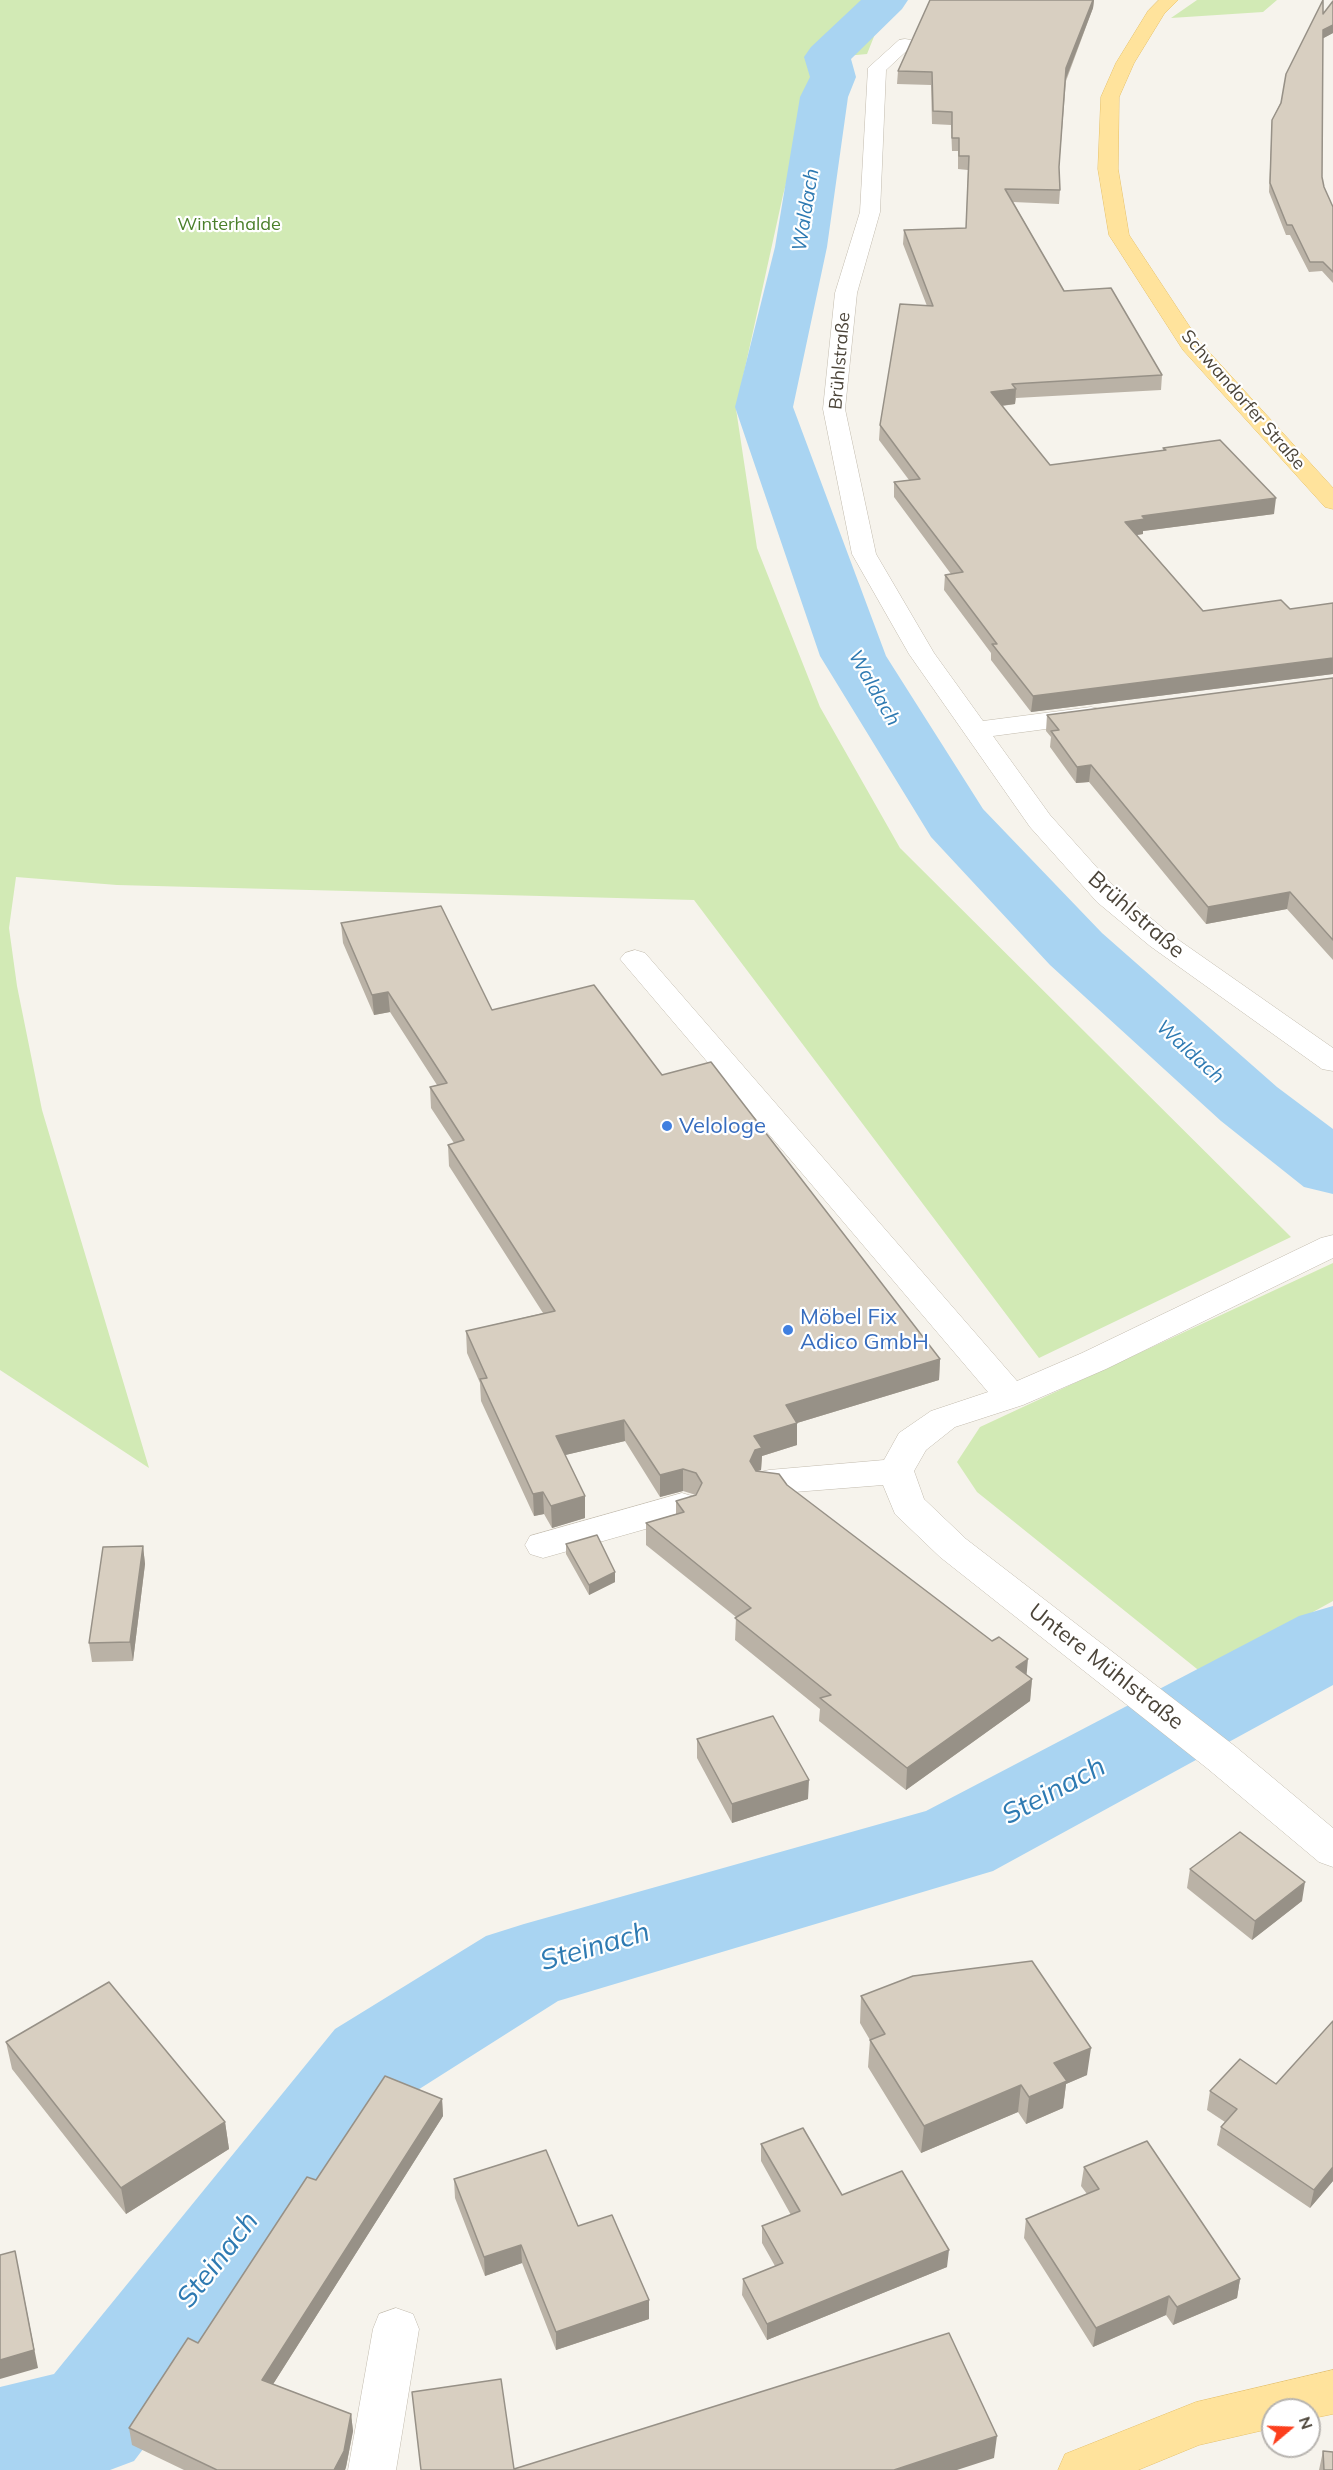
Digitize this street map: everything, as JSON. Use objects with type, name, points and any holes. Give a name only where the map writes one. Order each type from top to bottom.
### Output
[{"type":"main road","name":"Schwandorfer Straße","points":[[1168,0],[1157,11],[1125,63],[1110,97],[1108,169],[1119,235],[1191,345],[1333,502]]},
{"type":"main road","points":[[1082,2470],[1196,2424],[1333,2392]]},
{"type":"street","name":"Brühlstraße","points":[[905,44],[877,69],[870,212],[846,292],[834,409],[864,554],[922,654],[1040,821],[1107,896],[1160,940],[1333,1062]]},
{"type":"street","points":[[976,730],[1119,711]]},
{"type":"street","points":[[634,959],[1011,1397]]},
{"type":"street","points":[[769,1482],[896,1471],[912,1442],[943,1419],[1011,1397],[1094,1361],[1333,1245]]},
{"type":"street","name":"Untere Mühlstraße","points":[[896,1471],[908,1505],[953,1548],[1222,1758],[1333,1851]]},
{"type":"street","points":[[543,1545],[682,1506]]},
{"type":"street","points":[[372,2470],[396,2329]]},
{"type":"green space","name":"Winterhalde","points":[[0,0],[901,0],[881,19],[867,54],[814,59],[815,76],[783,195],[736,409],[757,548],[820,707],[900,848],[1291,1237],[1039,1358],[694,900],[117,885],[16,877],[9,928],[17,986],[42,1110],[149,1468],[0,1370]]},
{"type":"green space","points":[[1197,0],[1277,0],[1263,12],[1171,18]]},
{"type":"green space","points":[[1333,1263],[1333,1601],[1202,1673],[977,1492],[957,1462],[980,1427]]},
{"type":"building","points":[[930,0],[1093,0],[1066,68],[1059,167],[1060,190],[1005,189],[1064,291],[1111,288],[1162,375],[1012,384],[1016,389],[991,392],[1050,465],[1166,450],[1163,448],[1220,440],[1276,498],[1142,516],[1145,519],[1125,522],[1203,611],[1281,600],[1290,609],[1333,603],[1333,658],[1033,696],[992,644],[997,644],[945,575],[963,572],[894,482],[920,479],[880,425],[900,304],[933,306],[904,230],[966,228],[969,156],[959,156],[959,138],[952,138],[952,112],[933,111],[932,72],[898,71]]},
{"type":"building","points":[[1323,0],[1323,14],[1333,1],[1333,25],[1323,30],[1322,177],[1333,207],[1333,272],[1323,262],[1310,262],[1292,225],[1287,225],[1270,183],[1272,120],[1281,103],[1286,74]]},
{"type":"building","points":[[1333,678],[1333,940],[1290,892],[1208,907],[1091,765],[1077,767],[1051,731],[1059,730],[1047,715]]},
{"type":"building","points":[[441,906],[492,1010],[594,985],[662,1075],[711,1062],[940,1359],[786,1405],[797,1423],[754,1436],[762,1448],[755,1450],[750,1461],[756,1471],[779,1474],[787,1485],[992,1641],[999,1637],[1028,1659],[1016,1667],[1032,1679],[907,1768],[820,1698],[831,1695],[735,1618],[751,1608],[646,1523],[684,1512],[676,1501],[696,1495],[702,1483],[696,1473],[683,1469],[660,1475],[624,1420],[556,1436],[585,1496],[551,1506],[543,1492],[533,1494],[480,1379],[487,1378],[466,1331],[555,1311],[448,1145],[464,1140],[430,1087],[447,1083],[388,992],[372,995],[341,923]]},
{"type":"building","points":[[597,1535],[615,1572],[589,1585],[566,1544]]},
{"type":"building","points":[[143,1546],[130,1642],[89,1643],[103,1547]]},
{"type":"building","points":[[773,1716],[809,1780],[732,1804],[697,1739]]},
{"type":"building","points":[[1240,1832],[1305,1882],[1255,1921],[1190,1869]]},
{"type":"building","points":[[1032,1961],[1091,2048],[1054,2063],[1067,2081],[1029,2097],[1021,2085],[924,2126],[870,2040],[885,2034],[861,1996],[913,1976]]},
{"type":"building","points":[[109,1982],[225,2122],[121,2188],[6,2042]]},
{"type":"building","points":[[1333,2021],[1333,2167],[1314,2190],[1221,2127],[1237,2109],[1210,2091],[1240,2059],[1276,2084]]},
{"type":"building","points":[[385,2076],[442,2099],[262,2380],[351,2414],[344,2451],[334,2470],[217,2470],[129,2428],[188,2338],[198,2343],[307,2177],[316,2180]]},
{"type":"building","points":[[803,2128],[842,2195],[902,2171],[949,2250],[767,2324],[743,2279],[783,2263],[762,2226],[800,2211],[761,2144]]},
{"type":"building","points":[[1147,2141],[1240,2279],[1177,2307],[1169,2296],[1096,2328],[1026,2219],[1099,2189],[1084,2167]]},
{"type":"building","points":[[546,2150],[578,2226],[612,2215],[649,2300],[556,2332],[521,2245],[484,2257],[454,2179]]},
{"type":"building","points":[[15,2251],[34,2350],[0,2360],[0,2255]]},
{"type":"building","points":[[949,2333],[997,2436],[894,2470],[421,2470],[412,2392],[501,2379],[514,2469]]},
{"type":"building","points":[[1323,2451],[1333,2452],[1333,2470],[1324,2470]]},
{"type":"waterway","name":"Waldach","points":[[886,0],[827,57],[833,77],[824,97],[801,247],[764,407],[853,656],[956,822],[1076,949],[1249,1104],[1333,1169]]},
{"type":"waterway","name":"Steinach","points":[[0,2444],[91,2421],[374,2061],[524,1967],[956,1843],[1333,1641]]},
{"type":"place","name":"Velologe","points":[[667,1126]]},
{"type":"place","name":"Möbel Fix Adico GmbH","points":[[788,1330]]}]
